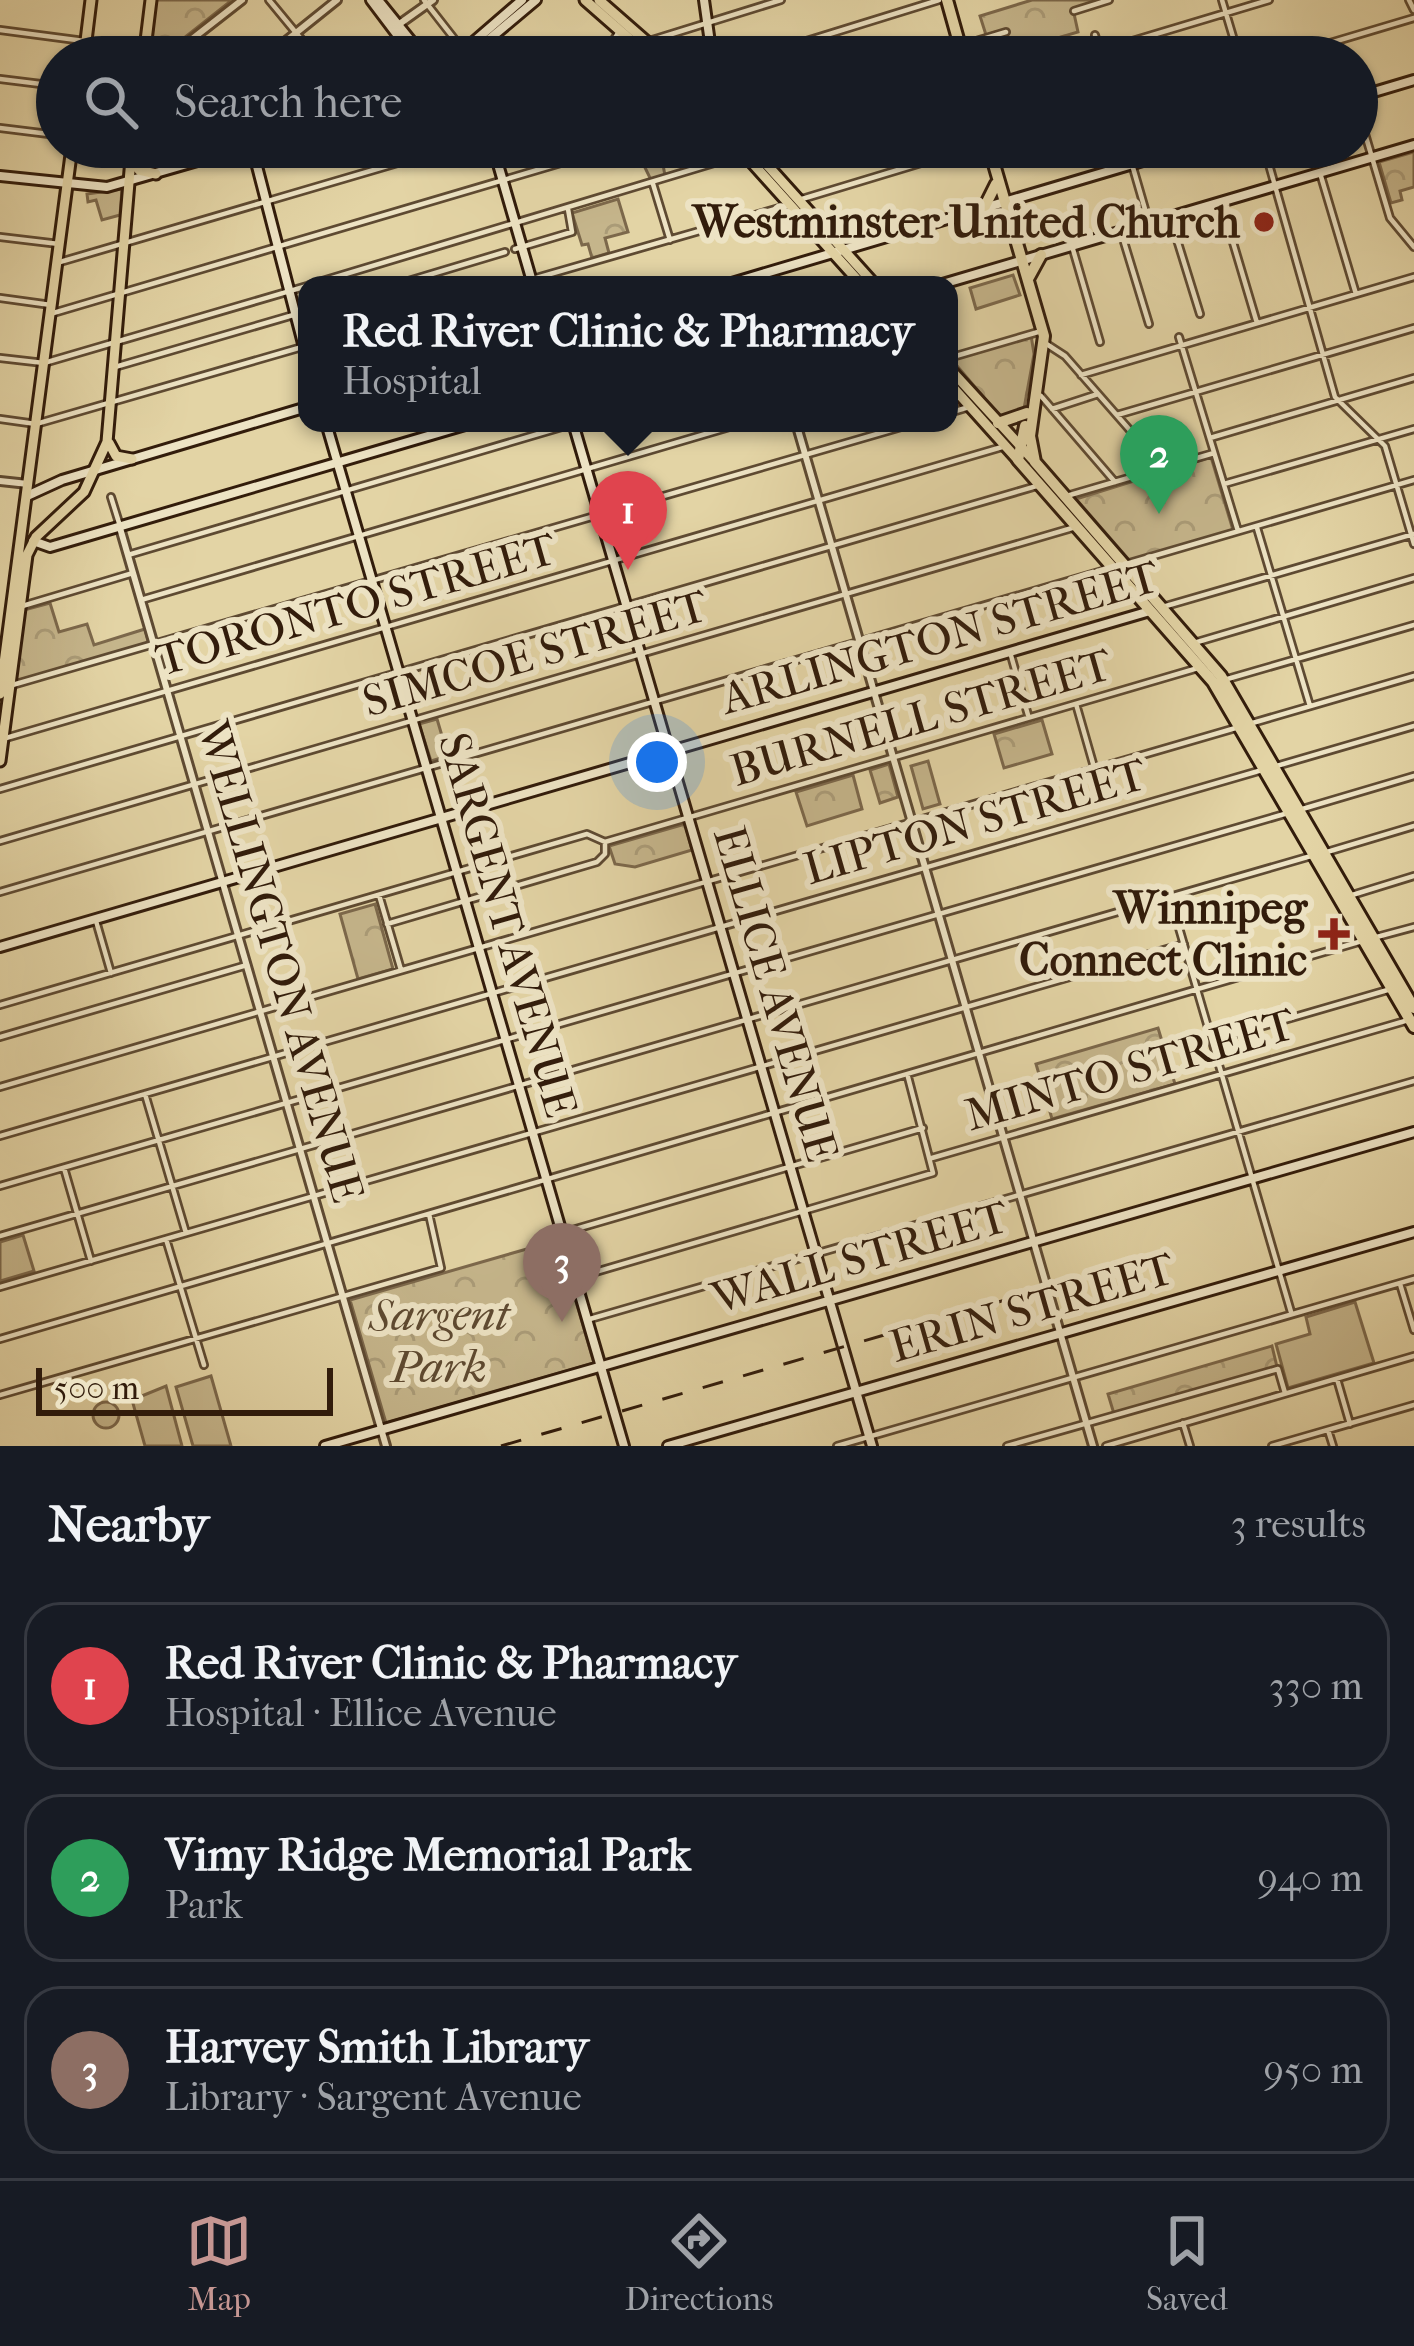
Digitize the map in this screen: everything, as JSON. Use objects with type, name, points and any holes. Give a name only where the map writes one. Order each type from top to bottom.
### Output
[{"type":"highway","points":[[943,0],[956,36]]},
{"type":"highway","points":[[995,168],[1040,331],[1038,393],[1030,436],[1035,462],[1082,525]]},
{"type":"highway","points":[[984,208],[994,195],[997,174]]},
{"type":"highway","points":[[1028,286],[1031,266],[1041,255]]},
{"type":"highway","points":[[1040,331],[1019,453],[1040,485],[1224,680],[1245,725]]},
{"type":"highway","points":[[998,423],[1027,413]]},
{"type":"highway","points":[[1156,609],[1194,644],[1245,725],[1369,940],[1402,986],[1413,1018]]},
{"type":"highway","points":[[1320,854],[1349,896],[1369,940]]},
{"type":"main road","points":[[87,36],[91,0]]},
{"type":"main road","points":[[147,36],[151,0]]},
{"type":"main road","points":[[375,0],[407,36]]},
{"type":"main road","points":[[483,36],[522,0]]},
{"type":"main road","points":[[488,36],[536,0]]},
{"type":"main road","points":[[585,0],[629,36]]},
{"type":"main road","points":[[600,0],[629,36]]},
{"type":"main road","points":[[704,0],[710,36]]},
{"type":"main road","points":[[400,27],[404,36]]},
{"type":"main road","points":[[1378,91],[1414,80]]},
{"type":"main road","points":[[1378,156],[1414,145]]},
{"type":"main road","points":[[0,761],[10,603],[70,168]]},
{"type":"main road","points":[[10,603],[33,542],[78,499],[97,470],[108,438],[130,168]]},
{"type":"main road","points":[[138,168],[156,173]]},
{"type":"main road","points":[[0,176],[99,188],[174,168]]},
{"type":"main road","points":[[255,168],[298,324]]},
{"type":"main road","points":[[499,168],[530,276]]},
{"type":"main road","points":[[763,168],[865,276]]},
{"type":"main road","points":[[755,276],[1119,168]]},
{"type":"main road","points":[[958,279],[1337,168]]},
{"type":"main road","points":[[838,251],[856,276]]},
{"type":"main road","points":[[958,380],[1005,446],[1035,462]]},
{"type":"main road","points":[[958,390],[998,423],[1019,453]]},
{"type":"main road","points":[[27,490],[298,410]]},
{"type":"main road","name":"SARGENT AVENUE","points":[[329,432],[624,1446]]},
{"type":"main road","points":[[33,542],[48,547],[441,432]]},
{"type":"main road","name":"ELLICE AVENUE","points":[[576,432],[871,1441]]},
{"type":"main road","points":[[108,438],[115,454],[132,459]]},
{"type":"main road","points":[[24,516],[33,542]]},
{"type":"main road","name":"ARLINGTON STREET","points":[[0,947],[1156,609]]},
{"type":"main road","name":"WALL STREET","points":[[325,1446],[1414,1132]]},
{"type":"main road","name":"ERIN STREET","points":[[668,1446],[1414,1232]]},
{"type":"street","points":[[196,36],[242,0]]},
{"type":"street","points":[[268,0],[298,36]]},
{"type":"street","points":[[292,36],[337,0]]},
{"type":"street","points":[[629,36],[709,22],[781,0]]},
{"type":"street","points":[[824,36],[943,0]]},
{"type":"street","points":[[1074,11],[1109,0]]},
{"type":"street","points":[[1222,0],[1233,36]]},
{"type":"street","points":[[1155,36],[1269,0]]},
{"type":"street","points":[[1352,36],[1414,14],[1409,0]]},
{"type":"street","points":[[400,27],[428,2],[450,36]]},
{"type":"street","points":[[0,30],[47,36]]},
{"type":"street","points":[[997,36],[1006,32]]},
{"type":"street","points":[[0,79],[36,83]]},
{"type":"street","points":[[0,128],[36,132]]},
{"type":"street","points":[[57,263],[381,168]]},
{"type":"street","points":[[0,298],[51,310],[120,294],[546,168]]},
{"type":"street","points":[[339,276],[699,168]]},
{"type":"street","points":[[552,276],[905,168]]},
{"type":"street","points":[[1133,168],[1149,223]]},
{"type":"street","points":[[1269,168],[1339,400],[1378,439],[1414,544]]},
{"type":"street","points":[[1375,168],[1391,221],[1414,247]]},
{"type":"street","points":[[1320,173],[1356,294]]},
{"type":"street","points":[[653,184],[670,240]]},
{"type":"street","points":[[1221,202],[1257,323]]},
{"type":"street","points":[[519,249],[572,232],[568,209]]},
{"type":"street","points":[[1170,217],[1200,314]]},
{"type":"street","points":[[1121,232],[1149,324]]},
{"type":"street","points":[[0,237],[59,244]]},
{"type":"street","points":[[1072,246],[1100,342]]},
{"type":"street","points":[[425,276],[506,252]]},
{"type":"street","points":[[1081,375],[1414,277]]},
{"type":"street","points":[[0,358],[44,363],[298,288]]},
{"type":"street","points":[[115,367],[298,314]]},
{"type":"street","points":[[1117,415],[1414,328]]},
{"type":"street","points":[[958,355],[1040,331],[1163,468]]},
{"type":"street","points":[[1179,337],[1238,532]]},
{"type":"street","points":[[0,419],[36,424],[298,348]]},
{"type":"street","points":[[1210,438],[1414,378]]},
{"type":"street","points":[[1038,393],[1115,482]]},
{"type":"street","points":[[1052,409],[1098,394]]},
{"type":"street","points":[[958,410],[976,405]]},
{"type":"street","points":[[1224,484],[1414,429]]},
{"type":"street","points":[[128,555],[543,432]]},
{"type":"street","points":[[142,600],[713,432]]},
{"type":"street","points":[[799,432],[1093,1446]]},
{"type":"street","points":[[4,690],[884,432]]},
{"type":"street","name":"TORONTO STREET","points":[[1,739],[1005,446]]},
{"type":"street","points":[[1064,497],[1214,453]]},
{"type":"street","points":[[0,892],[1414,480]]},
{"type":"street","points":[[0,481],[27,490]]},
{"type":"street","points":[[0,789],[1040,485]]},
{"type":"street","name":"WELLINGTON AVENUE","points":[[111,497],[386,1446]]},
{"type":"street","name":"SIMCOE STREET","points":[[0,841],[1082,525]]},
{"type":"street","points":[[1256,526],[1310,706]]},
{"type":"street","name":"ARLINGTON STREET","points":[[1156,609],[1413,535]]},
{"type":"street","points":[[10,603],[134,574]]},
{"type":"street","points":[[1194,644],[1414,578]]},
{"type":"street","points":[[1224,680],[1414,625]]},
{"type":"street","points":[[1010,652],[1029,717]]},
{"type":"street","name":"BURNELL STREET","points":[[387,924],[598,862],[605,854],[604,842],[1205,664]]},
{"type":"street","points":[[0,1087],[1414,676]]},
{"type":"street","points":[[1076,704],[1095,769]]},
{"type":"street","name":"LIPTON STREET","points":[[0,1136],[1414,726]]},
{"type":"street","points":[[0,1186],[1414,776]]},
{"type":"street","points":[[0,1236],[1414,826]]},
{"type":"street","points":[[0,1005],[590,833],[604,842]]},
{"type":"street","points":[[1349,896],[1414,876]]},
{"type":"street","points":[[379,895],[401,970]]},
{"type":"street","points":[[1170,897],[1292,1314]]},
{"type":"street","points":[[95,919],[111,973]]},
{"type":"street","points":[[0,1339],[1414,927]]},
{"type":"street","points":[[0,1287],[1184,944]]},
{"type":"street","points":[[0,1037],[247,965]]},
{"type":"street","points":[[1212,1041],[1402,986]]},
{"type":"street","name":"MINTO STREET","points":[[575,1278],[930,1175],[935,1171],[932,1158],[1413,1018]]},
{"type":"street","points":[[908,1076],[932,1158]]},
{"type":"street","points":[[587,1320],[1414,1081]]},
{"type":"street","points":[[145,1094],[185,1233]]},
{"type":"street","points":[[562,1233],[923,1128]]},
{"type":"street","points":[[64,1168],[91,1261]]},
{"type":"street","points":[[0,1395],[442,1266],[429,1214]]},
{"type":"street","points":[[166,1239],[204,1365]]},
{"type":"street","points":[[837,1446],[871,1441],[1414,1280]]},
{"type":"street","points":[[1400,1283],[1414,1330]]},
{"type":"street","points":[[1106,1446],[1414,1356]]},
{"type":"street","points":[[1007,1446],[1278,1369],[1285,1394]]},
{"type":"street","points":[[1337,1379],[1349,1424]]},
{"type":"street","points":[[1272,1446],[1414,1405]]},
{"type":"street","points":[[1183,1423],[1190,1446]]},
{"type":"street","points":[[1328,1430],[1333,1446]]},
{"type":"green space","points":[[156,0],[232,0],[187,36],[152,36]]},
{"type":"green space","points":[[1032,0],[1104,0],[1073,9],[1078,32],[1064,36],[1005,36],[1003,30],[986,35],[980,16]]},
{"type":"green space","points":[[1414,152],[1414,187],[1400,191],[1402,200],[1391,203],[1379,162]]},
{"type":"green space","points":[[645,168],[664,168],[665,176],[651,180]]},
{"type":"green space","points":[[122,189],[120,215],[102,220],[96,200],[88,202],[87,194]]},
{"type":"green space","points":[[618,199],[628,232],[605,238],[609,253],[592,258],[588,244],[582,245],[572,213]]},
{"type":"green space","points":[[1013,275],[1020,295],[976,309],[970,288]]},
{"type":"green space","points":[[1031,335],[1034,354],[1023,414],[1003,420],[958,367],[958,358]]},
{"type":"green space","points":[[1211,457],[1233,530],[1130,561],[1076,499]]},
{"type":"green space","points":[[50,603],[59,632],[87,624],[94,645],[145,629],[149,644],[15,683],[24,610]]},
{"type":"green space","points":[[437,719],[448,756],[431,761],[419,724]]},
{"type":"green space","points":[[1042,720],[1052,754],[1004,768],[994,734]]},
{"type":"green space","points":[[928,761],[940,804],[923,809],[911,766]]},
{"type":"green space","points":[[889,764],[898,797],[880,803],[870,770]]},
{"type":"green space","points":[[853,775],[862,809],[807,826],[796,792]]},
{"type":"green space","points":[[685,824],[692,850],[635,867],[615,864],[609,846]]},
{"type":"green space","points":[[375,904],[393,969],[358,979],[340,914]]},
{"type":"green space","points":[[1158,1028],[1175,1084],[1052,1119],[1036,1064]]},
{"type":"green space","points":[[23,1235],[34,1271],[0,1281],[0,1242]]},
{"type":"green space","name":"Sargent Park","points":[[558,1240],[594,1363],[386,1423],[350,1300]]},
{"type":"green space","points":[[1355,1302],[1374,1363],[1288,1388],[1276,1344],[1310,1334],[1306,1317]]},
{"type":"green space","points":[[1272,1346],[1277,1367],[1114,1414],[1108,1394]]},
{"type":"green space","points":[[211,1376],[231,1446],[193,1446],[176,1387]]},
{"type":"green space","points":[[166,1386],[182,1446],[145,1446],[132,1400]]},
{"type":"green space","points":[[106,1402],[116,1405],[116,1425],[106,1428],[96,1425],[93,1415],[96,1405]]},
{"type":"railway","points":[[501,1446],[1157,1256]]},
{"type":"place","name":"Westminster United Church","points":[[1264,222]]},
{"type":"place","name":"Vimy Ridge Memorial Park","points":[[1159,514]]},
{"type":"place","name":"Red River Clinic & Pharmacy","points":[[628,570]]},
{"type":"place","name":"Winnipeg Connect Clinic","points":[[1334,934]]},
{"type":"place","name":"Harvey Smith Library","points":[[562,1322]]}]
